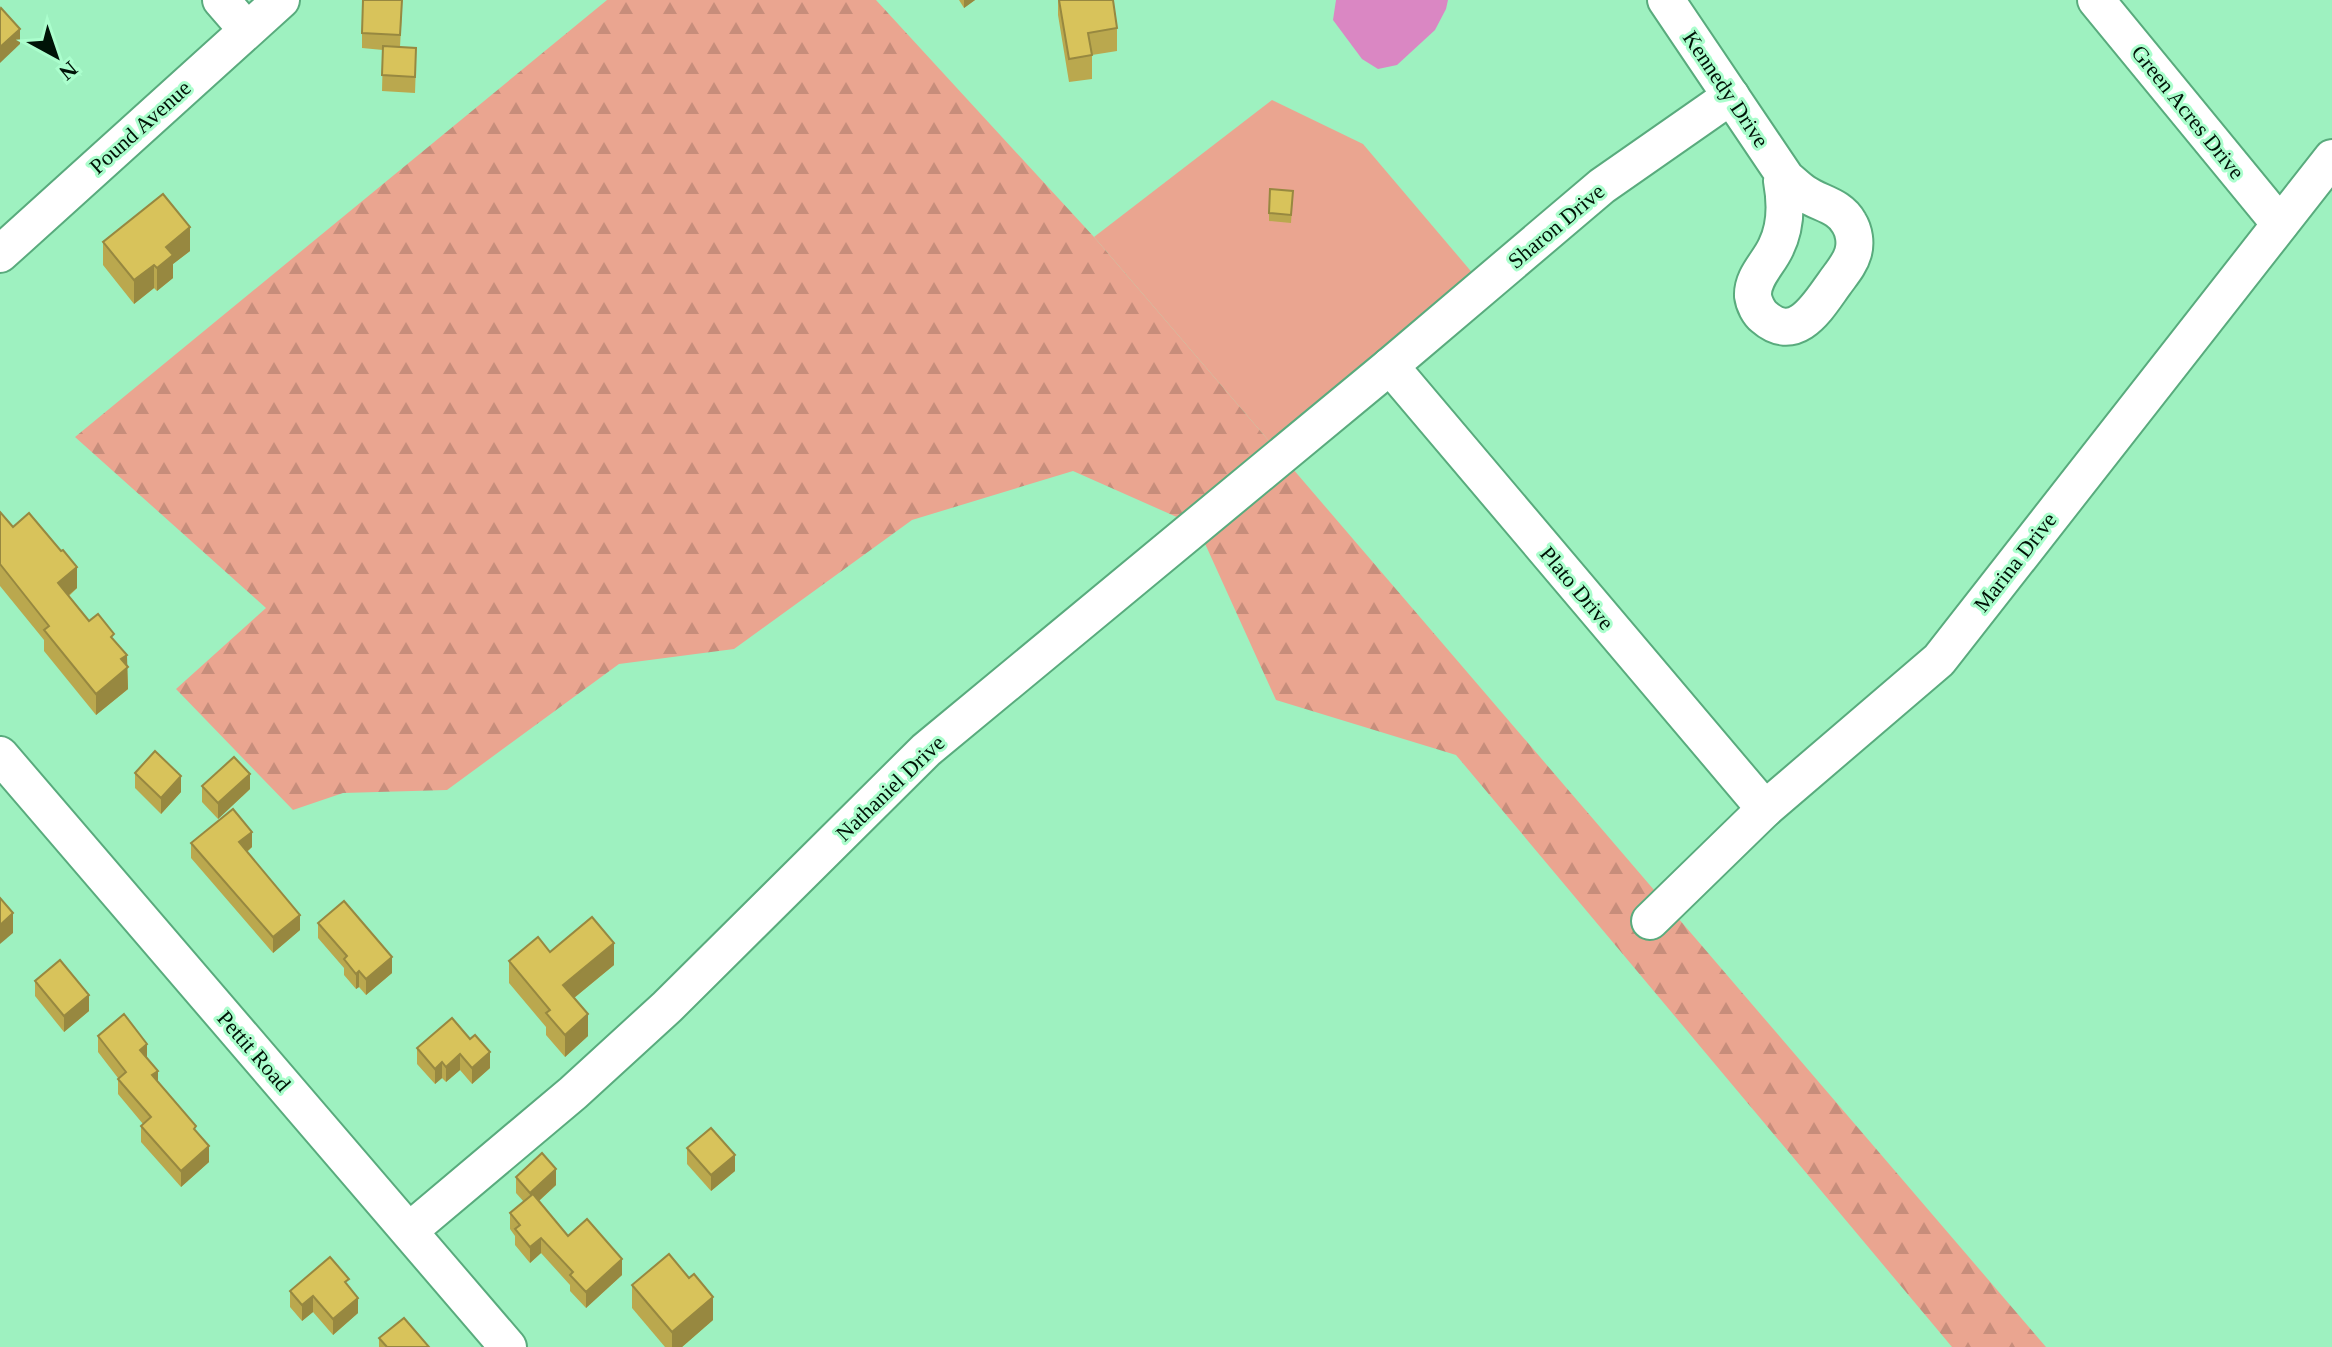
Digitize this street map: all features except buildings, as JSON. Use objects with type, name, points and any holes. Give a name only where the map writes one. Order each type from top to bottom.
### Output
[{"type":"street","points":[[221,0],[247,30]]},
{"type":"street","name":"Pound Avenue","points":[[0,254],[281,0]]},
{"type":"street","name":"Kennedy Drive","points":[[1666,0],[1786,178]]},
{"type":"street","name":"Green Acres Drive","points":[[2096,0],[2280,224]]},
{"type":"street","name":"Sharon Drive","points":[[1390,366],[1602,186],[1731,96]]},
{"type":"street","name":"Marina Drive","points":[[1650,921],[1765,809],[1939,660],[2332,158]]},
{"type":"street","name":"Plato Drive","points":[[1390,366],[1765,809]]},
{"type":"street","name":"Nathaniel Drive","points":[[409,1231],[573,1093],[655,1018],[926,750],[1390,366]]},
{"type":"street","name":"Pettit Road","points":[[0,755],[508,1347]]},
{"type":"green space","points":[[607,0],[876,0],[1094,237],[2046,1347],[1952,1347],[1456,755],[1276,700],[1197,526],[1073,471],[912,520],[734,649],[619,664],[447,790],[343,793],[293,810],[176,689],[266,608],[75,437]]},
{"type":"green space","points":[[1272,100],[1363,144],[1475,276],[1275,448],[1094,237]]},
{"type":"shaded area","points":[[1336,0],[1448,0],[1435,30],[1397,65],[1378,69],[1362,59],[1333,20]]}]
